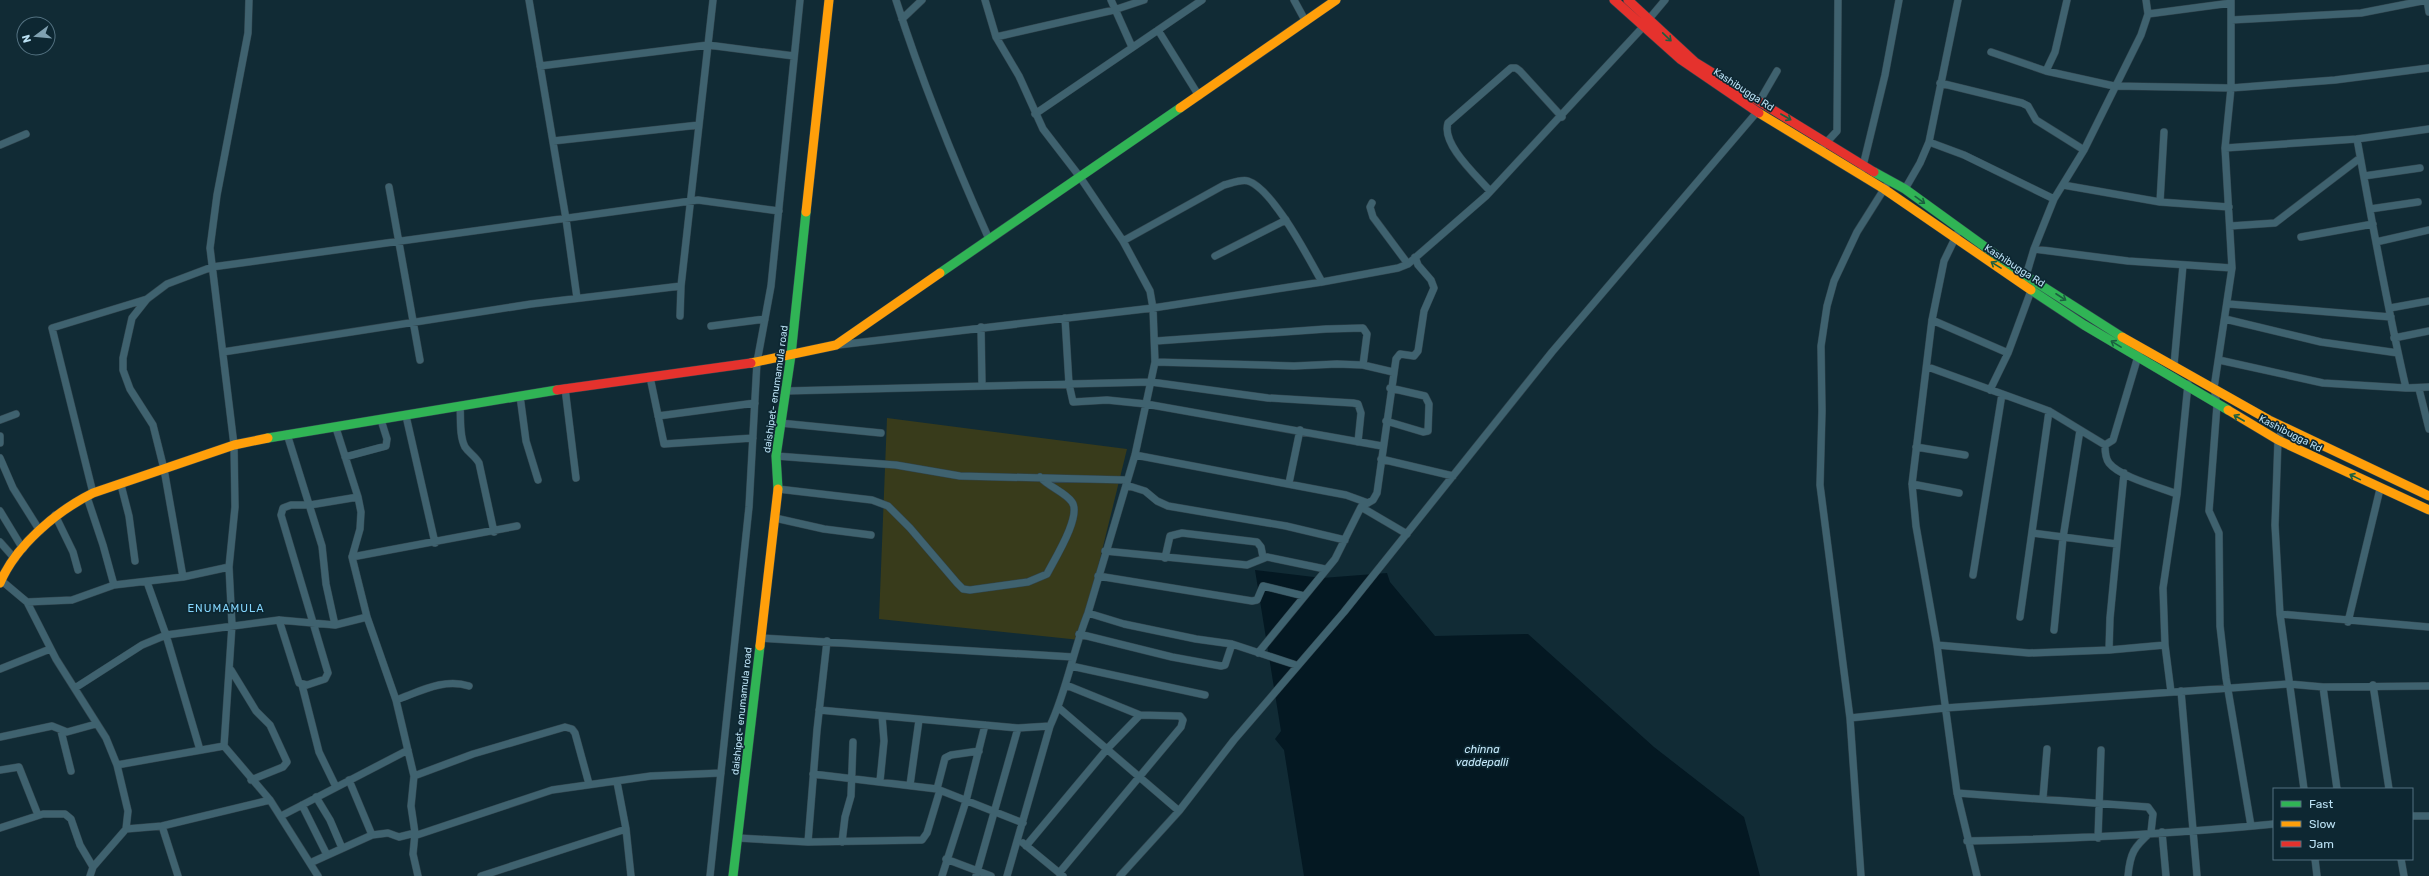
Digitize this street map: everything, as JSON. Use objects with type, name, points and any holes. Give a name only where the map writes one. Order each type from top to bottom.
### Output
[{"type":"street","points":[[249,0],[248,34],[212,226],[210,248],[234,445],[235,506],[229,567],[232,625],[224,746],[251,780],[270,800],[318,876]]},
{"type":"street","points":[[529,0],[566,219],[577,298]]},
{"type":"street","points":[[680,316],[681,286],[713,0]]},
{"type":"street","points":[[710,876],[749,506],[758,362],[771,286],[800,0]]},
{"type":"street","name":"daishipet- enumamula road","points":[[733,876],[778,489],[776,456],[791,356],[829,0]]},
{"type":"street","points":[[896,0],[917,66],[955,163],[989,239]]},
{"type":"street","points":[[902,19],[922,0]]},
{"type":"street","points":[[985,0],[996,37],[1019,76],[1035,114],[1051,142],[1080,177],[1123,241],[1150,291],[1156,341],[1155,362],[1135,455],[1105,551],[1088,612],[1079,634],[1059,708],[1050,726],[1019,840],[1007,876]]},
{"type":"street","points":[[1111,0],[1114,10],[1132,47]]},
{"type":"street","points":[[996,37],[1114,10],[1144,0]]},
{"type":"street","points":[[1035,114],[1202,0]]},
{"type":"street","points":[[1294,0],[1306,22]]},
{"type":"street","points":[[836,345],[1199,96],[1336,0]]},
{"type":"street","name":"Kashibugga Rd","points":[[1614,0],[1680,60],[1757,112],[1860,176],[1884,189],[1954,239],[2284,428],[2371,467],[2429,496]]},
{"type":"street","name":"Kashibugga Rd","points":[[1628,0],[1695,62],[1759,102],[1828,142],[1863,166],[1905,189],[2017,270],[2032,288],[2084,325],[2217,406],[2278,440],[2380,489],[2429,510]]},
{"type":"street","points":[[1649,19],[1665,0]]},
{"type":"street","points":[[1820,150],[1837,131],[1838,0]]},
{"type":"street","points":[[1860,176],[1885,75],[1899,0]]},
{"type":"street","points":[[1905,189],[1920,163],[1929,142],[1958,0]]},
{"type":"street","points":[[2046,71],[2055,52],[2067,0]]},
{"type":"street","points":[[2026,279],[2034,249],[2054,199],[2084,150],[2114,86],[2141,36],[2148,14],[2146,0]]},
{"type":"street","points":[[2231,20],[2361,13],[2427,0],[2429,12]]},
{"type":"street","points":[[2148,14],[2231,1],[2231,88],[2226,148],[2232,268],[2229,304],[2225,319],[2214,388],[2217,406],[2209,511],[2219,533],[2220,626],[2228,690],[2251,826]]},
{"type":"street","points":[[90,876],[93,867],[126,828],[128,811],[117,765],[106,738],[50,649],[27,602],[1,582],[6,569],[55,515],[90,495],[234,445],[287,434],[336,428],[565,388],[758,362],[836,345],[1153,308],[1390,270],[1408,264],[1490,191],[1562,117],[1643,27]]},
{"type":"street","points":[[1158,30],[1199,96]]},
{"type":"street","points":[[540,66],[708,45],[794,56]]},
{"type":"street","points":[[1991,52],[2046,71],[2114,86],[2231,88],[2335,80],[2429,68]]},
{"type":"street","points":[[1490,191],[1449,143],[1446,128],[1448,123],[1510,68],[1516,68],[1520,71],[1562,117]]},
{"type":"street","points":[[1759,102],[1776,71]]},
{"type":"street","points":[[1940,83],[2022,102],[2028,106],[2036,120],[2084,150]]},
{"type":"street","points":[[1120,876],[1179,811],[1296,665],[1344,612],[1552,352],[1757,112]]},
{"type":"street","points":[[553,141],[699,125]]},
{"type":"street","points":[[2226,148],[2357,139],[2429,129]]},
{"type":"street","points":[[2160,202],[2164,132]]},
{"type":"street","points":[[0,145],[26,134]]},
{"type":"street","points":[[2357,139],[2390,308],[2394,338],[2406,388]]},
{"type":"street","points":[[1929,142],[1964,155],[2054,199]]},
{"type":"street","points":[[2230,226],[2269,225],[2280,220],[2360,158]]},
{"type":"street","points":[[2364,176],[2420,168]]},
{"type":"street","points":[[1123,241],[1224,185],[1248,181],[1256,186],[1286,220],[1322,282]]},
{"type":"street","points":[[1861,876],[1850,718],[1820,486],[1822,410],[1821,346],[1826,306],[1834,281],[1857,232],[1890,181]]},
{"type":"street","points":[[2063,185],[2160,202],[2229,207]]},
{"type":"street","points":[[388,187],[420,360]]},
{"type":"street","points":[[184,577],[164,469],[153,425],[135,398],[123,370],[123,358],[132,318],[147,299],[166,284],[212,267],[691,201],[713,201],[779,211]]},
{"type":"street","points":[[2370,209],[2418,202]]},
{"type":"street","points":[[1372,203],[1370,207],[1373,217],[1408,264]]},
{"type":"street","points":[[1215,256],[1286,220]]},
{"type":"street","points":[[2301,237],[2373,224]]},
{"type":"street","points":[[1960,228],[1944,261],[1932,320],[1928,368],[1912,484],[1916,526],[1937,645],[1957,793],[1967,842],[1977,876]]},
{"type":"street","points":[[2376,242],[2429,230]]},
{"type":"street","points":[[2034,249],[2128,261],[2232,268]]},
{"type":"street","points":[[1258,653],[1335,559],[1361,507],[1374,500],[1377,493],[1390,388],[1397,356],[1404,354],[1414,356],[1418,351],[1424,311],[1434,288],[1431,280],[1418,265],[1415,257]]},
{"type":"street","points":[[2174,365],[2183,265]]},
{"type":"street","points":[[223,352],[577,298],[681,286]]},
{"type":"street","points":[[1990,390],[2008,353],[2032,288]]},
{"type":"street","points":[[114,585],[90,495],[52,328],[147,299]]},
{"type":"street","points":[[2390,308],[2429,301]]},
{"type":"street","points":[[2229,304],[2391,317]]},
{"type":"street","points":[[1065,318],[1071,400],[1076,403],[1107,400],[1146,404],[1300,430],[1382,446]]},
{"type":"street","points":[[711,326],[765,319]]},
{"type":"street","points":[[2225,319],[2321,342],[2398,354]]},
{"type":"street","points":[[1932,320],[2008,353]]},
{"type":"street","points":[[981,327],[982,385]]},
{"type":"street","points":[[1156,341],[1326,329],[1363,328],[1367,334],[1363,366]]},
{"type":"street","points":[[2394,338],[2429,331]]},
{"type":"street","points":[[2105,444],[2113,440],[2142,348]]},
{"type":"street","points":[[2219,360],[2323,383],[2419,389],[2429,387]]},
{"type":"street","points":[[1155,362],[1363,366],[1393,372]]},
{"type":"street","points":[[1928,368],[2049,411],[2105,444]]},
{"type":"street","points":[[2171,692],[2165,645],[2163,588],[2177,494],[2190,374]]},
{"type":"street","points":[[650,377],[662,441],[666,444],[753,438]]},
{"type":"street","points":[[785,391],[1151,382],[1268,398],[1353,402],[1358,404],[1361,413],[1358,442]]},
{"type":"street","points":[[565,388],[576,478]]},
{"type":"street","points":[[1386,421],[1422,432],[1428,431],[1429,404],[1425,396],[1390,388]]},
{"type":"street","points":[[2419,389],[2429,429]]},
{"type":"street","points":[[1973,574],[2002,394]]},
{"type":"street","points":[[520,396],[526,441],[538,480]]},
{"type":"street","points":[[658,416],[755,403]]},
{"type":"street","points":[[460,406],[462,439],[466,448],[476,456],[479,464],[494,532]]},
{"type":"street","points":[[2020,617],[2049,411]]},
{"type":"street","points":[[0,420],[16,414]]},
{"type":"street","points":[[406,416],[435,543]]},
{"type":"street","points":[[345,457],[386,446],[387,440],[382,420]]},
{"type":"street","points":[[780,423],[881,433]]},
{"type":"street","points":[[336,428],[358,497],[362,523],[352,557],[367,616],[396,700],[414,776],[411,806],[415,835],[412,854],[418,876]]},
{"type":"street","points":[[2284,428],[2278,440],[2275,524],[2280,614],[2304,788]]},
{"type":"street","points":[[1289,483],[1300,430]]},
{"type":"street","points":[[2054,630],[2063,538],[2080,430]]},
{"type":"street","points":[[287,434],[322,546],[326,584],[335,625]]},
{"type":"street","points":[[0,436],[0,443]]},
{"type":"street","points":[[2105,444],[2107,461],[2124,473],[2177,494]]},
{"type":"street","points":[[1916,447],[1965,455]]},
{"type":"street","points":[[1135,455],[1289,483],[1346,495],[1368,503]]},
{"type":"street","points":[[776,456],[896,464],[960,476],[1040,477],[1126,483],[1145,491],[1157,501],[1168,506],[1286,526],[1345,540]]},
{"type":"street","points":[[0,458],[13,488],[40,531]]},
{"type":"street","points":[[1381,459],[1453,476]]},
{"type":"street","points":[[2109,650],[2110,618],[2124,473]]},
{"type":"street","points":[[778,489],[872,500],[888,506],[910,528],[957,583],[963,589],[970,590],[1028,582],[1047,574],[1073,522],[1075,511],[1072,502],[1040,477]]},
{"type":"street","points":[[1912,484],[1959,493]]},
{"type":"street","points":[[121,485],[129,516],[135,561]]},
{"type":"street","points":[[2348,622],[2380,489]]},
{"type":"street","points":[[302,685],[312,684],[327,677],[281,515],[283,508],[287,506],[310,505],[358,497]]},
{"type":"street","points":[[1361,507],[1407,534]]},
{"type":"street","points":[[0,511],[23,549]]},
{"type":"street","points":[[55,515],[73,552],[78,570]]},
{"type":"street","points":[[775,518],[824,529],[871,535]]},
{"type":"street","points":[[352,557],[494,532],[517,526]]},
{"type":"street","points":[[1164,558],[1169,539],[1177,533],[1251,540],[1257,542],[1261,547],[1263,558]]},
{"type":"street","points":[[2032,533],[2117,544]]},
{"type":"street","points":[[0,542],[15,558]]},
{"type":"street","points":[[1105,551],[1247,565],[1263,558],[1325,570]]},
{"type":"street","points":[[27,602],[72,600],[114,585],[184,577],[229,567]]},
{"type":"street","points":[[1098,576],[1252,601],[1257,600],[1263,586],[1304,596]]},
{"type":"street","points":[[148,582],[166,635],[200,750]]},
{"type":"street","points":[[1088,612],[1124,624],[1196,639],[1232,644],[1296,665]]},
{"type":"street","points":[[2280,614],[2348,622],[2429,627]]},
{"type":"street","points":[[75,688],[142,645],[166,635],[232,625],[279,620],[335,625],[367,616]]},
{"type":"street","points":[[279,620],[297,680],[302,685],[319,752],[336,787]]},
{"type":"street","points":[[1079,634],[1172,657],[1220,666],[1226,663],[1232,644]]},
{"type":"street","points":[[760,638],[1073,657]]},
{"type":"street","points":[[808,842],[812,774],[827,641]]},
{"type":"street","points":[[1937,645],[2029,653],[2109,650],[2165,645]]},
{"type":"street","points":[[0,669],[50,649]]},
{"type":"street","points":[[1071,666],[1205,695]]},
{"type":"street","points":[[230,670],[256,711],[270,724],[287,762],[283,767],[251,780]]},
{"type":"street","points":[[396,700],[443,684],[454,682],[469,686]]},
{"type":"street","points":[[1850,718],[1945,708],[2181,691],[2228,690],[2289,684],[2322,686],[2429,686]]},
{"type":"street","points":[[1019,840],[1061,874],[1181,727],[1183,720],[1180,716],[1140,715],[1066,685]]},
{"type":"street","points":[[2373,685],[2389,788]]},
{"type":"street","points":[[2322,686],[2337,788]]},
{"type":"street","points":[[2181,691],[2197,876]]},
{"type":"street","points":[[1059,708],[1179,811]]},
{"type":"street","points":[[819,710],[1018,728],[1050,726]]},
{"type":"street","points":[[1026,846],[1107,749],[1140,715]]},
{"type":"street","points":[[880,781],[884,741],[882,716]]},
{"type":"street","points":[[910,785],[919,720]]},
{"type":"street","points":[[0,737],[52,726],[61,731],[71,732],[96,724]]},
{"type":"street","points":[[942,876],[946,859],[966,801],[985,725]]},
{"type":"street","points":[[414,776],[473,754],[564,727],[572,729],[575,733],[589,784]]},
{"type":"street","points":[[977,873],[996,812],[1018,728]]},
{"type":"street","points":[[61,731],[71,771]]},
{"type":"street","points":[[842,842],[845,817],[851,796],[853,742]]},
{"type":"street","points":[[117,765],[224,746]]},
{"type":"street","points":[[2043,798],[2047,749]]},
{"type":"street","points":[[281,816],[408,750]]},
{"type":"street","points":[[2098,838],[2101,750]]},
{"type":"street","points":[[738,838],[808,842],[922,840],[927,834],[939,789],[945,758],[951,755],[978,751]]},
{"type":"street","points":[[0,770],[13,766],[19,767],[38,815]]},
{"type":"street","points":[[310,863],[372,835],[388,833],[399,837],[415,835],[552,790],[651,776],[721,773]]},
{"type":"street","points":[[812,774],[851,777],[939,789],[966,801],[1023,822]]},
{"type":"street","points":[[349,780],[372,835]]},
{"type":"street","points":[[617,782],[626,829],[631,876]]},
{"type":"street","points":[[1957,793],[2043,798],[2099,805],[2148,807],[2153,814],[2151,832],[2138,843],[2130,857],[2128,876]]},
{"type":"street","points":[[316,797],[330,820],[342,848]]},
{"type":"street","points":[[126,828],[162,826],[270,800]]},
{"type":"street","points":[[302,805],[327,855]]},
{"type":"street","points":[[0,828],[38,815],[53,813],[69,816],[83,851],[93,867]]},
{"type":"street","points":[[2413,816],[2429,816]]},
{"type":"street","points":[[1967,842],[2098,838],[2151,832],[2273,824]]},
{"type":"street","points":[[162,826],[178,876]]},
{"type":"street","points":[[481,876],[626,829]]},
{"type":"street","points":[[2162,832],[2166,876]]},
{"type":"street","points":[[946,859],[977,873],[991,876]]},
{"type":"street","points":[[2315,860],[2317,876]]},
{"type":"street","points":[[2401,860],[2404,876]]},
{"type":"green space","points":[[887,418],[1127,449],[1080,640],[879,619]]},
{"type":"water","name":"chinna vaddepalli","points":[[1255,570],[1322,578],[1387,573],[1390,582],[1435,636],[1528,634],[1654,747],[1744,817],[1760,876],[1304,876],[1284,750],[1275,739],[1281,731]]},
{"type":"traffic: fast","points":[[940,273],[1180,108]]},
{"type":"traffic: fast","points":[[1874,172],[1905,189],[2017,270],[2122,337]]},
{"type":"traffic: fast","points":[[778,489],[776,456],[791,355],[806,212]]},
{"type":"traffic: fast","points":[[2031,290],[2084,325],[2228,410]]},
{"type":"traffic: fast","points":[[268,438],[557,390]]},
{"type":"traffic: fast","points":[[733,876],[760,646]]},
{"type":"traffic: slow","points":[[806,212],[829,0]]},
{"type":"traffic: slow","points":[[1180,108],[1336,0]]},
{"type":"traffic: slow","points":[[1759,113],[1884,189],[2031,290]]},
{"type":"traffic: slow","points":[[751,363],[836,345],[940,273]]},
{"type":"traffic: slow","points":[[2122,337],[2269,420],[2429,496]]},
{"type":"traffic: slow","points":[[2228,410],[2278,440],[2429,510]]},
{"type":"traffic: slow","points":[[0,583],[16,555],[39,530],[79,500],[93,493],[234,445],[268,438]]},
{"type":"traffic: slow","points":[[760,646],[778,489]]},
{"type":"traffic: jam","points":[[1614,0],[1680,59],[1759,113]]},
{"type":"traffic: jam","points":[[1628,0],[1695,62],[1874,172]]},
{"type":"traffic: jam","points":[[557,390],[751,363]]},
{"type":"district","name":"ENUMAMULA","points":[[226,608]]}]
